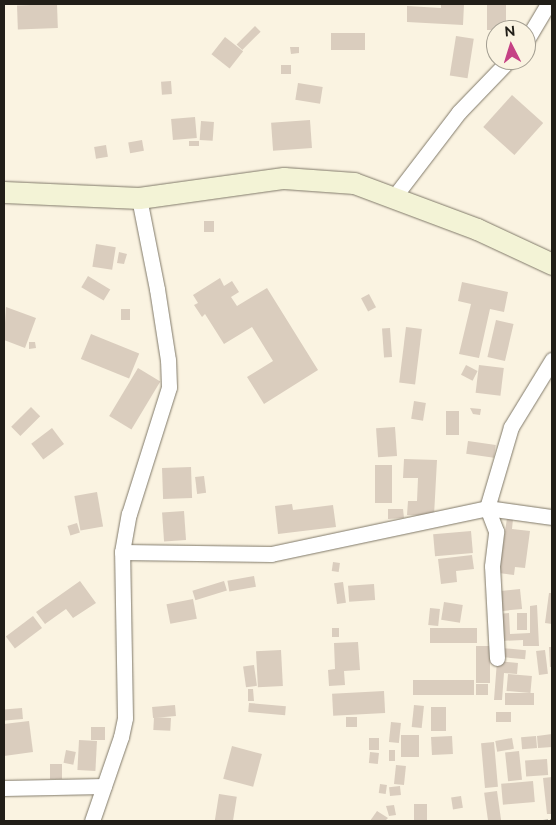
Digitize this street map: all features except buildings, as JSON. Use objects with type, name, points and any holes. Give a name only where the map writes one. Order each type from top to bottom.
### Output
[{"type":"main road","points":[[4,192],[139,198],[284,178],[354,183],[477,229],[552,264]]},
{"type":"street","points":[[536,27],[550,7]]},
{"type":"street","points":[[394,197],[459,112],[499,70]]},
{"type":"street","points":[[92,821],[124,718],[122,552],[129,514],[162,413],[169,382],[157,289],[139,198]]},
{"type":"street","points":[[498,658],[492,566],[496,530],[487,508],[511,427],[552,360]]},
{"type":"street","points":[[122,552],[271,554],[487,508],[552,517]]},
{"type":"street","points":[[4,788],[104,786]]},
{"type":"path","points":[[543,821],[552,820]]}]
